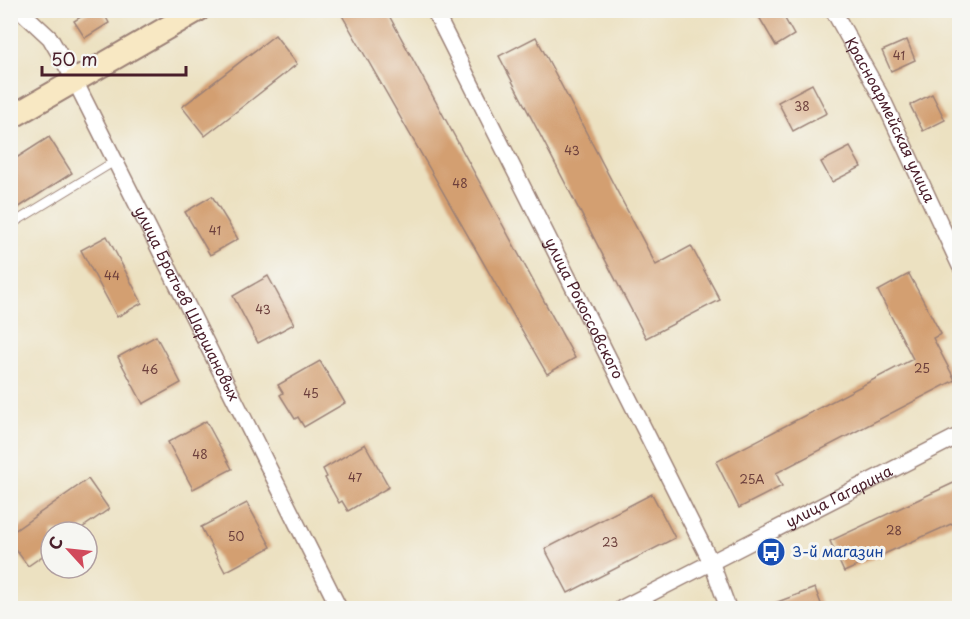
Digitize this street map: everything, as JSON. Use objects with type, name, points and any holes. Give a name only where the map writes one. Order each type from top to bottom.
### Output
[{"type":"street","name":"улица Братьев Шаршановых","points":[[20,10],[50,38],[75,81],[339,609]]},
{"type":"street","points":[[10,118],[198,10]]},
{"type":"street","name":"улица Рокоссовского","points":[[434,10],[712,564],[728,609]]},
{"type":"street","name":"Красноармейская улица","points":[[833,10],[883,100],[960,266]]},
{"type":"street","name":"улица Гагарина","points":[[622,609],[960,435]]},
{"type":"lane","points":[[10,225],[115,160]]},
{"type":"building","points":[[92,10],[102,10],[109,23],[85,38],[74,21]]},
{"type":"building","points":[[339,10],[386,10],[575,358],[547,374]]},
{"type":"building","points":[[755,10],[780,10],[794,35],[776,46]]},
{"type":"building","points":[[275,35],[297,64],[205,136],[182,107]]},
{"type":"building","points":[[536,37],[656,265],[691,246],[720,300],[646,338],[499,56]]},
{"type":"building","points":[[907,40],[915,60],[891,71],[882,51]]},
{"type":"building","points":[[812,84],[827,113],[793,131],[778,102]]},
{"type":"building","points":[[932,94],[945,120],[923,131],[910,105]]},
{"type":"building","points":[[49,137],[72,173],[10,213],[10,162]]},
{"type":"building","points":[[850,147],[861,167],[832,182],[821,162]]},
{"type":"building","points":[[212,196],[238,239],[210,255],[185,212]]},
{"type":"building","points":[[107,236],[142,303],[117,317],[81,250]]},
{"type":"building","points":[[909,274],[941,334],[933,338],[955,380],[776,473],[782,486],[739,508],[716,462],[913,359],[878,291]]},
{"type":"building","points":[[268,276],[294,324],[258,343],[233,296]]},
{"type":"building","points":[[156,336],[181,383],[143,404],[118,357]]},
{"type":"building","points":[[320,361],[345,403],[304,427],[298,417],[295,419],[280,395],[283,393],[278,385]]},
{"type":"building","points":[[206,421],[232,469],[193,489],[168,442]]},
{"type":"building","points":[[365,444],[389,487],[348,511],[342,501],[339,503],[325,478],[327,477],[323,469]]},
{"type":"building","points":[[88,479],[109,509],[93,520],[39,520],[39,558],[28,566],[10,542],[10,534]]},
{"type":"building","points":[[960,480],[960,520],[844,572],[830,541]]},
{"type":"building","points":[[652,494],[675,538],[568,593],[545,549]]},
{"type":"building","points":[[247,503],[271,547],[225,572],[201,527]]},
{"type":"building","points":[[815,588],[823,609],[764,609],[764,607]]},
{"type":"place","name":"3-й магазин","points":[[771,552]]}]
